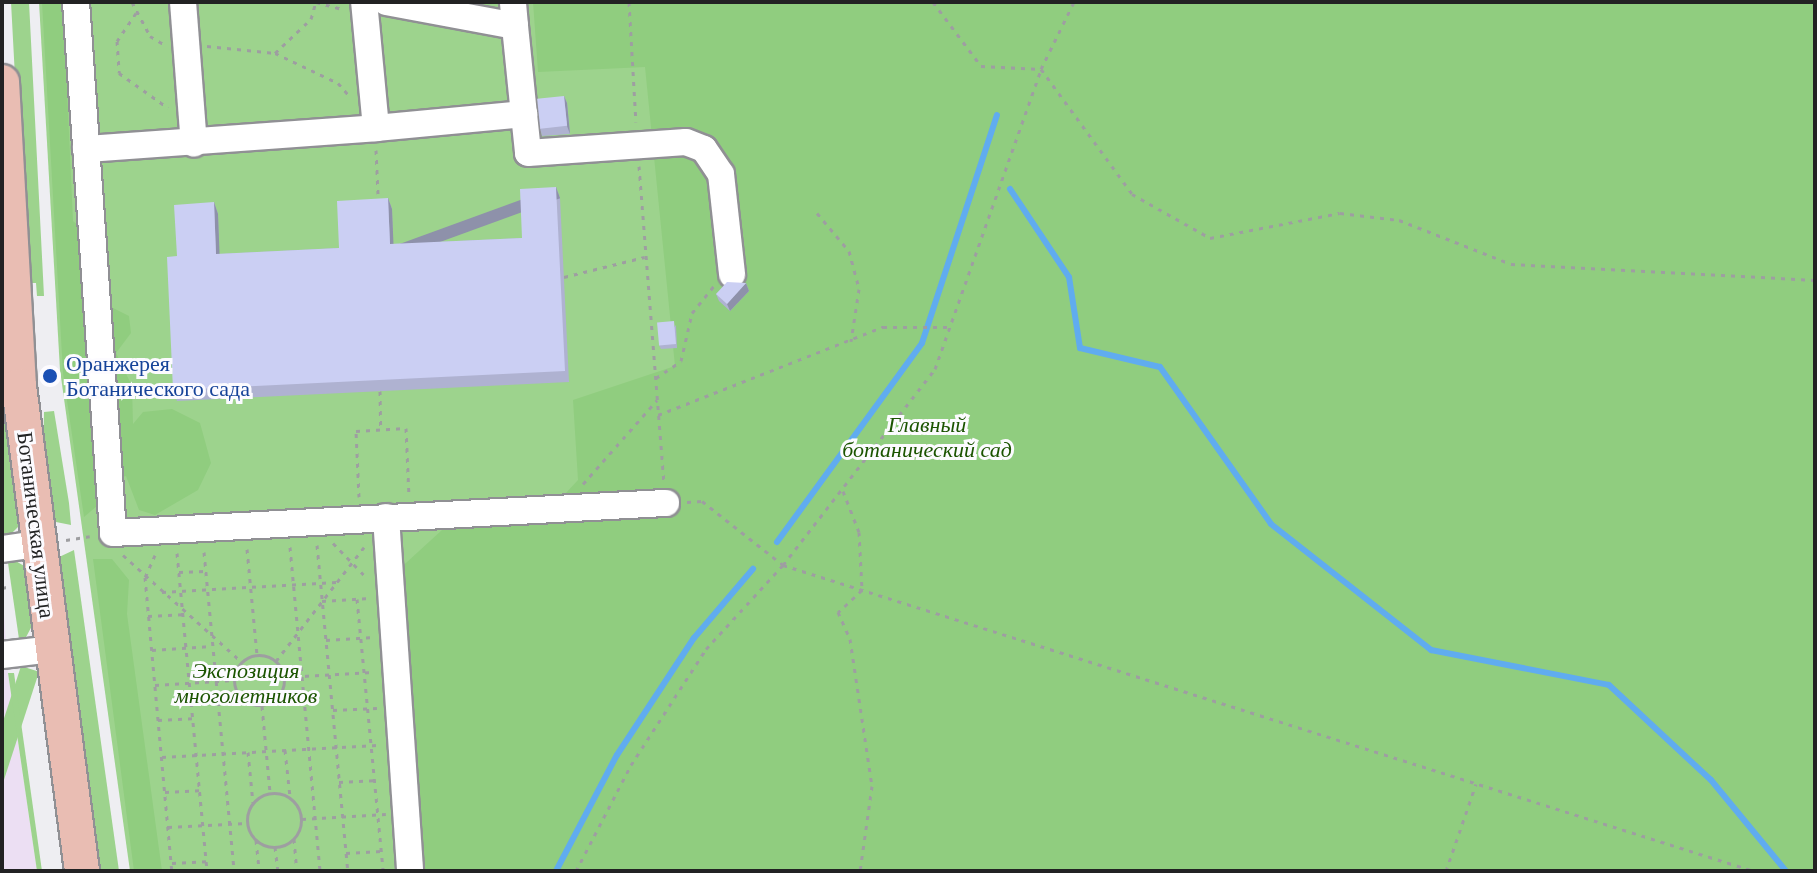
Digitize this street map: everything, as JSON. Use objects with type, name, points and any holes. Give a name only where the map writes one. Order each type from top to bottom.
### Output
[{"type":"main road","name":"Ботаническая улица","points":[[2,82],[6,256],[38,544],[82,871]]},
{"type":"lane","points":[[76,2],[113,533],[386,517],[555,512],[666,503]]},
{"type":"lane","points":[[183,2],[194,144]]},
{"type":"lane","points":[[386,2],[514,14],[528,153],[686,142],[716,162],[732,274]]},
{"type":"lane","points":[[358,7],[376,128]]},
{"type":"lane","points":[[86,149],[194,144],[524,114]]},
{"type":"lane","points":[[386,517],[403,861]]},
{"type":"lane","points":[[2,549],[38,544]]},
{"type":"lane","points":[[2,655],[52,649]]},
{"type":"path","points":[[275,53],[311,19],[316,2],[358,7]]},
{"type":"path","points":[[629,2],[645,257],[666,503],[702,501],[783,565],[1754,871]]},
{"type":"path","points":[[933,2],[981,66],[1041,69]]},
{"type":"path","points":[[576,871],[631,765],[706,649],[783,565],[915,403],[953,327],[1041,69],[1074,2]]},
{"type":"path","points":[[136,13],[117,41],[119,73],[173,111]]},
{"type":"path","points":[[197,44],[275,53],[338,83],[358,106]]},
{"type":"path","points":[[1041,69],[1132,194],[1210,238],[1340,213],[1399,220],[1511,264],[1815,280]]},
{"type":"path","points":[[376,128],[378,194]]},
{"type":"path","points":[[817,213],[849,251],[859,289],[851,341]]},
{"type":"path","points":[[564,277],[645,257]]},
{"type":"path","points":[[656,378],[687,352],[702,295],[732,274]]},
{"type":"path","points":[[658,415],[883,327],[953,327]]},
{"type":"path","points":[[380,391],[381,430]]},
{"type":"path","points":[[555,512],[657,400]]},
{"type":"path","points":[[276,661],[386,517],[406,428],[356,431],[386,517]]},
{"type":"path","points":[[843,491],[859,532],[862,590]]},
{"type":"path","points":[[38,544],[113,533]]},
{"type":"path","points":[[332,540],[350,565],[374,581]]},
{"type":"path","points":[[317,541],[348,871]]},
{"type":"path","points":[[290,543],[320,871]]},
{"type":"path","points":[[247,545],[257,655]]},
{"type":"path","points":[[204,548],[234,871]]},
{"type":"path","points":[[177,549],[207,871]]},
{"type":"path","points":[[156,551],[145,577],[172,871]]},
{"type":"path","points":[[123,557],[242,662]]},
{"type":"path","points":[[179,572],[206,571]]},
{"type":"path","points":[[162,592],[337,582]]},
{"type":"path","points":[[860,871],[872,803],[868,740],[850,639],[838,612],[862,590]]},
{"type":"path","points":[[322,601],[376,598]]},
{"type":"path","points":[[357,599],[383,871]]},
{"type":"path","points":[[148,616],[183,612]]},
{"type":"path","points":[[326,640],[379,636]]},
{"type":"path","points":[[152,650],[213,646]]},
{"type":"path","points":[[257,655],[276,661],[285,677],[280,695],[262,706],[242,699],[234,680],[242,662],[257,655]]},
{"type":"path","points":[[285,677],[383,672]]},
{"type":"path","points":[[155,685],[234,680]]},
{"type":"path","points":[[262,706],[270,793]]},
{"type":"path","points":[[333,710],[386,707]]},
{"type":"path","points":[[158,720],[193,718]]},
{"type":"path","points":[[162,757],[389,744]]},
{"type":"path","points":[[285,750],[290,797],[302,819]]},
{"type":"path","points":[[248,752],[253,803],[247,823],[256,840],[259,871]]},
{"type":"path","points":[[339,782],[374,780]]},
{"type":"path","points":[[1446,871],[1476,784]]},
{"type":"path","points":[[165,792],[200,790]]},
{"type":"path","points":[[253,803],[270,793],[290,797]]},
{"type":"path","points":[[302,819],[393,814]]},
{"type":"path","points":[[297,871],[294,839],[302,819]]},
{"type":"path","points":[[168,827],[247,823]]},
{"type":"path","points":[[256,840],[275,847],[294,839]]},
{"type":"path","points":[[275,847],[278,871]]},
{"type":"path","points":[[346,853],[381,851],[403,861]]},
{"type":"path","points":[[172,863],[207,861]]},
{"type":"shaded area","points":[[2,584],[8,674],[37,871],[2,871]]},
{"type":"green space","points":[[11,2],[29,2],[44,296],[37,296],[36,283],[26,283]]},
{"type":"green space","name":"Главный ботанический сад","points":[[39,2],[1815,2],[1815,871],[130,871],[60,370]]},
{"type":"green space","points":[[42,2],[63,2],[73,221],[90,236],[107,305],[129,316],[131,333],[116,353],[132,386],[133,424],[143,412],[172,409],[200,423],[211,463],[198,490],[155,515],[139,510],[126,476],[105,482],[104,500],[84,517],[63,373]]},
{"type":"green space","name":"Главный ботанический сад","points":[[533,2],[1815,2],[1815,871],[408,871],[395,573],[442,530],[526,520],[552,508],[578,480],[573,400],[675,366],[645,67],[538,72]]},
{"type":"green space","points":[[2,379],[20,525],[4,541],[2,527]]},
{"type":"green space","points":[[54,411],[71,525],[51,521],[43,470],[44,412]]},
{"type":"green space","points":[[74,550],[119,871],[97,871],[57,558]]},
{"type":"green space","points":[[7,556],[26,567],[33,624],[25,639],[19,639]]},
{"type":"green space","points":[[93,559],[112,559],[129,580],[127,614],[162,871],[134,871]]},
{"type":"green space","points":[[21,666],[39,672],[2,786],[2,724]]},
{"type":"green space","points":[[8,673],[14,673],[42,871],[37,871]]},
{"type":"building","points":[[564,96],[567,126],[540,129],[537,99]]},
{"type":"building","points":[[556,187],[565,371],[173,390],[167,257],[177,256],[174,205],[214,202],[216,254],[339,248],[337,201],[388,198],[390,244],[522,238],[520,189]]},
{"type":"building","points":[[727,282],[746,283],[727,304],[716,294]]},
{"type":"building","points":[[674,321],[676,344],[659,345],[657,322]]},
{"type":"waterway","points":[[777,542],[922,343],[997,115]]},
{"type":"waterway","points":[[1010,189],[1069,277],[1080,348],[1160,367],[1271,524],[1431,650],[1609,685],[1711,780],[1786,871]]},
{"type":"waterway","points":[[556,871],[617,755],[694,638],[753,569]]},
{"type":"place","name":"Оранжерея Ботанического сада","points":[[50,376]]},
{"type":"park label","name":"Экспозиция многолетников","points":[[246,682]]}]
